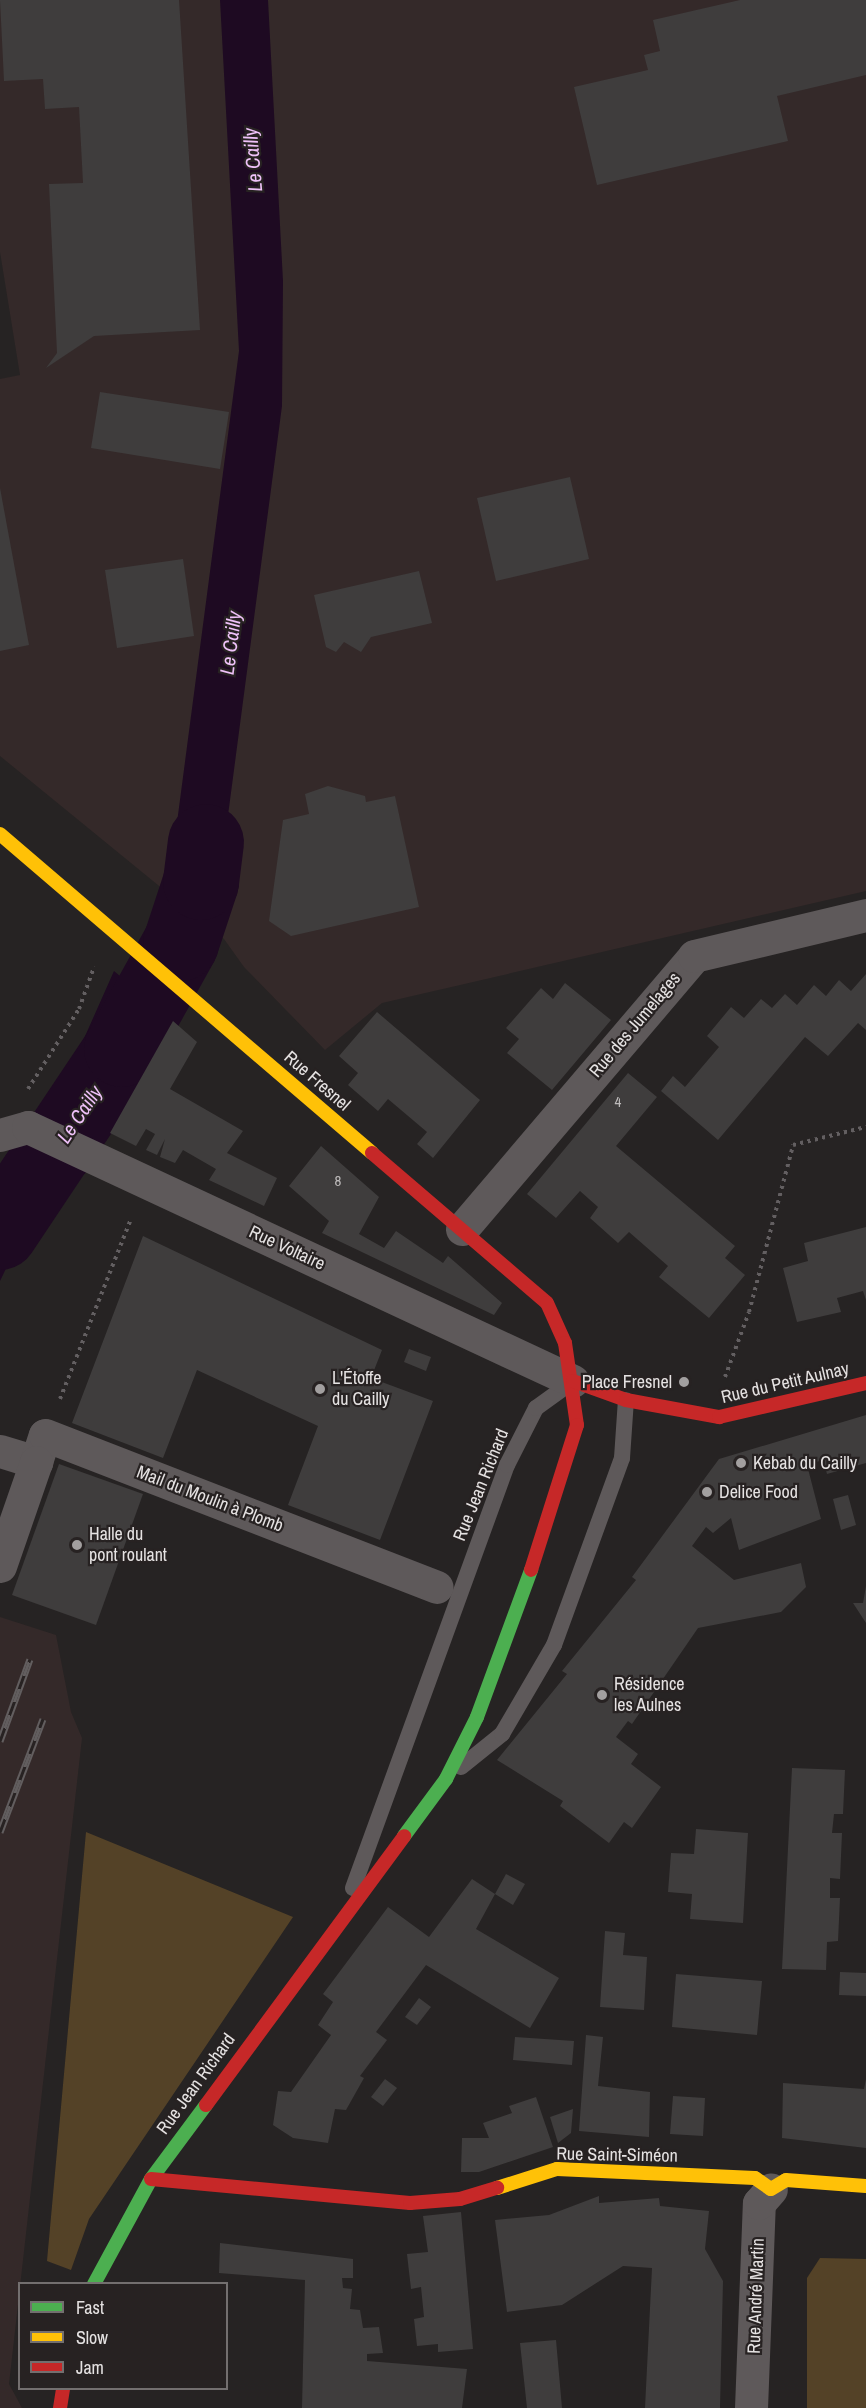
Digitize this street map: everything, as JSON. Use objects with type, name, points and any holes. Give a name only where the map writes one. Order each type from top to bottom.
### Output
[{"type":"street","name":"Rue Fresnel","points":[[0,834],[547,1303],[565,1343],[573,1381]]},
{"type":"street","name":"Rue des Jumelages","points":[[462,1229],[694,956],[866,915]]},
{"type":"street","name":"Rue Voltaire","points":[[16,1121],[573,1381]]},
{"type":"street","name":"Rue du Petit Aulnay","points":[[573,1381],[626,1400],[710,1416],[761,1411],[866,1383]]},
{"type":"street","name":"Rue Jean Richard","points":[[95,2282],[151,2179],[446,1779],[477,1717],[562,1486],[577,1425],[573,1381]]},
{"type":"street","name":"Mail du Moulin à Plomb","points":[[0,1451],[41,1448],[436,1587]]},
{"type":"street","points":[[0,1566],[41,1448]]},
{"type":"street","name":"Rue Saint-Siméon","points":[[151,2179],[410,2203],[460,2199],[557,2169],[755,2178],[771,2189]]},
{"type":"street","points":[[771,2189],[786,2181],[866,2186]]},
{"type":"street","name":"Rue André Martin","points":[[752,2408],[759,2203],[771,2189]]},
{"type":"street","points":[[60,2408],[63,2390]]},
{"type":"lane","name":"Rue Jean Richard","points":[[343,1916],[507,1465],[536,1408],[573,1381]]},
{"type":"lane","name":"Rue Jean Richard","points":[[446,1779],[502,1734],[554,1645],[622,1458],[626,1400]]},
{"type":"path","points":[[16,1121],[79,1009],[106,925]]},
{"type":"path","points":[[710,1416],[749,1312],[793,1145],[866,1127]]},
{"type":"path","points":[[41,1448],[145,1182]]},
{"type":"shaded area","points":[[0,0],[866,0],[866,891],[382,1003],[325,1050],[244,967],[224,939],[0,756],[0,379],[20,375],[0,252]]},
{"type":"shaded area","points":[[0,1617],[56,1635],[71,1712],[82,1738],[21,2282],[18,2282],[18,2304],[9,2384],[22,2408],[0,2408]]},
{"type":"shaded area","points":[[86,1832],[293,1917],[89,2219],[71,2270],[47,2261]]},
{"type":"shaded area","points":[[820,2258],[866,2259],[866,2408],[807,2408],[807,2278]]},
{"type":"water","points":[[220,0],[268,0],[283,281],[282,406],[208,967],[152,918],[168,891],[239,351]]},
{"type":"water","points":[[114,971],[173,1021],[106,1141],[41,1111],[78,1052]]},
{"type":"water","points":[[23,1141],[88,1171],[31,1217],[0,1281],[0,1177]]},
{"type":"building","points":[[0,0],[179,0],[200,330],[94,336],[46,368],[57,353],[49,184],[83,183],[79,107],[45,109],[43,79],[4,81]]},
{"type":"building","points":[[740,0],[866,0],[866,75],[777,96],[788,141],[597,185],[574,87],[648,70],[644,55],[660,51],[653,20]]},
{"type":"building","points":[[100,392],[229,412],[220,469],[91,448]]},
{"type":"building","points":[[570,477],[589,559],[496,581],[477,498]]},
{"type":"building","points":[[0,488],[29,645],[0,651]]},
{"type":"building","points":[[183,559],[194,636],[117,648],[105,570]]},
{"type":"building","points":[[419,571],[432,623],[371,637],[361,652],[344,642],[336,652],[326,647],[314,595]]},
{"type":"building","points":[[328,786],[365,796],[366,802],[395,796],[419,907],[291,936],[269,921],[283,820],[309,814],[305,794]]},
{"type":"building","points":[[866,974],[866,1030],[858,1023],[828,1056],[805,1037],[718,1140],[661,1091],[673,1076],[685,1087],[719,1047],[707,1036],[731,1007],[744,1018],[761,999],[772,1008],[785,994],[797,1005],[814,985],[826,996],[839,980],[851,991]]},
{"type":"building","points":[[565,983],[611,1020],[552,1090],[507,1053],[519,1039],[506,1028],[541,988],[553,999]]},
{"type":"building","points":[[377,1012],[480,1100],[433,1158],[417,1144],[427,1132],[388,1099],[378,1111],[348,1085],[358,1073],[339,1056]]},
{"type":"building","points":[[173,1021],[197,1042],[170,1089],[243,1131],[227,1153],[277,1178],[264,1206],[209,1180],[216,1169],[183,1150],[175,1163],[160,1157],[165,1139],[157,1155],[146,1150],[155,1134],[146,1129],[136,1146],[110,1133]]},
{"type":"building","points":[[628,1073],[657,1097],[616,1146],[735,1246],[725,1258],[745,1275],[709,1318],[659,1277],[668,1266],[629,1232],[618,1243],[590,1218],[598,1207],[580,1191],[556,1218],[527,1194]]},
{"type":"building","points":[[321,1146],[379,1197],[359,1234],[384,1248],[396,1231],[443,1263],[448,1256],[502,1303],[494,1315],[322,1233],[329,1221],[289,1186]]},
{"type":"building","points":[[866,1227],[866,1300],[863,1291],[837,1298],[841,1312],[797,1322],[783,1268],[808,1261],[804,1243]]},
{"type":"building","name":"L'Étoffe du Cailly","points":[[143,1236],[382,1350],[371,1378],[433,1401],[380,1540],[288,1505],[318,1426],[197,1370],[163,1458],[72,1423]]},
{"type":"building","points":[[409,1349],[431,1357],[426,1371],[404,1362]]},
{"type":"building","name":"Résidence les Aulnes","points":[[866,1415],[866,1463],[827,1474],[823,1460],[807,1465],[821,1519],[739,1550],[731,1518],[713,1533],[706,1527],[692,1546],[734,1580],[801,1563],[806,1587],[781,1612],[698,1628],[632,1724],[628,1721],[616,1737],[638,1754],[631,1764],[661,1787],[632,1828],[624,1822],[609,1843],[560,1806],[563,1801],[497,1760],[567,1674],[562,1671],[636,1580],[632,1577],[719,1459]]},
{"type":"building","name":"Halle du pont roulant","points":[[59,1464],[143,1494],[96,1625],[12,1595]]},
{"type":"building","points":[[848,1495],[856,1525],[841,1530],[833,1499]]},
{"type":"building","points":[[866,1586],[866,1623],[853,1603],[863,1603]]},
{"type":"building","points":[[792,1768],[845,1770],[843,1814],[834,1814],[832,1833],[842,1833],[840,1879],[830,1878],[830,1898],[840,1898],[838,1941],[827,1942],[826,1970],[782,1969]]},
{"type":"building","points":[[696,1829],[748,1833],[743,1923],[690,1919],[692,1894],[668,1892],[671,1853],[694,1854]]},
{"type":"building","points":[[506,1874],[525,1884],[513,1905],[495,1894]]},
{"type":"building","points":[[472,1879],[495,1894],[476,1929],[559,1978],[530,2028],[426,1965],[376,2032],[387,2040],[360,2076],[364,2078],[346,2110],[335,2109],[328,2143],[293,2138],[273,2125],[278,2091],[291,2092],[331,2035],[318,2025],[333,2002],[323,1994],[388,1907],[429,1937]]},
{"type":"building","points":[[605,1931],[625,1933],[623,1955],[647,1957],[644,2010],[600,2007]]},
{"type":"building","points":[[840,1972],[866,1973],[866,1996],[839,1995]]},
{"type":"building","points":[[676,1974],[762,1981],[757,2035],[672,2027]]},
{"type":"building","points":[[419,1998],[431,2007],[417,2025],[405,2017]]},
{"type":"building","points":[[586,2035],[603,2037],[598,2086],[650,2092],[649,2137],[579,2131]]},
{"type":"building","points":[[515,2037],[574,2041],[572,2065],[513,2060]]},
{"type":"building","points":[[385,2079],[397,2088],[383,2106],[371,2097]]},
{"type":"building","points":[[866,2079],[866,2148],[782,2138],[783,2083],[864,2089]]},
{"type":"building","points":[[673,2096],[705,2098],[703,2136],[670,2134]]},
{"type":"building","points":[[536,2097],[553,2147],[479,2172],[461,2172],[462,2138],[489,2138],[483,2123],[512,2113],[509,2106]]},
{"type":"building","points":[[573,2109],[571,2133],[558,2143],[550,2117]]},
{"type":"building","points":[[599,2196],[599,2203],[659,2198],[660,2206],[709,2211],[705,2249],[723,2281],[720,2408],[645,2408],[652,2268],[623,2266],[562,2305],[507,2312],[495,2220],[549,2215]]},
{"type":"building","points":[[461,2212],[473,2349],[438,2352],[438,2344],[417,2346],[414,2319],[424,2317],[421,2287],[411,2289],[407,2254],[428,2252],[423,2216]]},
{"type":"building","points":[[220,2243],[353,2259],[353,2278],[342,2278],[343,2288],[352,2289],[350,2309],[360,2310],[363,2328],[379,2327],[383,2353],[367,2354],[367,2361],[467,2369],[462,2408],[302,2408],[305,2280],[219,2273]]},
{"type":"building","points":[[556,2340],[562,2408],[527,2408],[520,2343]]},
{"type":"waterway","name":"Le Cailly","points":[[0,1232],[122,1049],[181,943],[201,882],[206,842]]},
{"type":"railway","points":[[0,1741],[30,1659]]},
{"type":"railway","points":[[0,1832],[43,1719]]},
{"type":"traffic: fast","points":[[404,1836],[446,1779],[477,1717],[531,1570]]},
{"type":"traffic: fast","points":[[95,2282],[151,2179],[206,2105]]},
{"type":"traffic: slow","points":[[0,834],[372,1153]]},
{"type":"traffic: slow","points":[[497,2188],[557,2169],[755,2178],[771,2189],[786,2180],[866,2186]]},
{"type":"traffic: jam","points":[[372,1153],[547,1303],[565,1343],[577,1425],[531,1570]]},
{"type":"traffic: jam","points":[[573,1381],[626,1400],[719,1417],[866,1383]]},
{"type":"traffic: jam","points":[[206,2105],[404,1836]]},
{"type":"traffic: jam","points":[[151,2179],[410,2203],[460,2199],[497,2188]]},
{"type":"traffic: jam","points":[[60,2408],[63,2390]]},
{"type":"place","name":"Place Fresnel","points":[[684,1382]]},
{"type":"place","name":"L'Étoffe du Cailly","points":[[320,1389]]},
{"type":"place","name":"Kebab du Cailly","points":[[741,1463]]},
{"type":"place","name":"Delice Food","points":[[707,1492]]},
{"type":"place","name":"Halle du pont roulant","points":[[77,1545]]},
{"type":"place","name":"Résidence les Aulnes","points":[[602,1695]]}]
